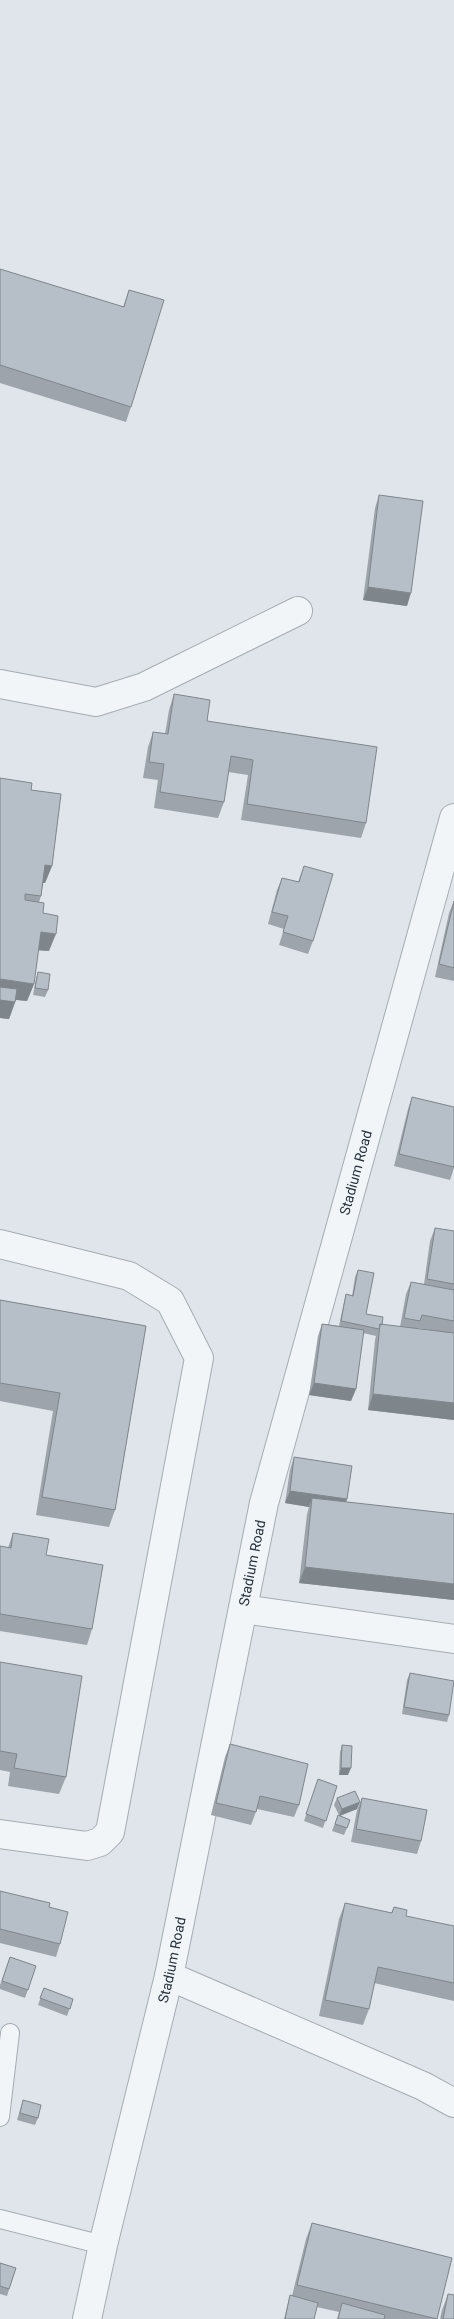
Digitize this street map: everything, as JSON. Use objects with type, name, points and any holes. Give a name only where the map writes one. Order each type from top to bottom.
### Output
[{"type":"street","points":[[0,684],[96,702],[144,687],[298,611]]},
{"type":"street","name":"Stadium Road","points":[[88,2319],[103,2245],[170,1976],[264,1503],[454,818]]},
{"type":"street","points":[[0,1244],[129,1276],[170,1301],[199,1358],[110,1832],[100,1842],[87,1846],[0,1834]]},
{"type":"street","points":[[244,1609],[454,1639]]},
{"type":"street","points":[[170,1976],[423,2086],[454,2103]]},
{"type":"lane","points":[[0,2117],[10,2034]]},
{"type":"lane","points":[[0,2219],[103,2245]]},
{"type":"building","points":[[0,269],[124,307],[129,290],[164,300],[131,407],[0,365]]},
{"type":"building","points":[[379,495],[423,501],[411,593],[368,587]]},
{"type":"building","points":[[174,694],[210,700],[207,721],[377,747],[366,823],[247,804],[253,760],[231,756],[224,802],[160,792],[164,764],[149,762],[153,732],[168,734]]},
{"type":"building","points":[[0,778],[32,783],[31,790],[61,794],[52,866],[45,865],[41,896],[25,894],[25,900],[44,903],[43,913],[58,916],[56,934],[41,932],[34,984],[0,979]]},
{"type":"building","points":[[304,866],[333,874],[313,941],[283,932],[288,916],[272,912],[282,878],[299,882]]},
{"type":"building","points":[[454,901],[454,968],[439,964]]},
{"type":"building","points":[[38,972],[50,974],[48,990],[35,988]]},
{"type":"building","points":[[0,987],[17,989],[15,1002],[0,1000]]},
{"type":"building","points":[[412,1097],[454,1107],[454,1167],[399,1154]]},
{"type":"building","points":[[435,1228],[454,1231],[454,1284],[427,1279]]},
{"type":"building","points":[[358,1270],[374,1273],[366,1314],[383,1317],[382,1325],[380,1324],[379,1329],[341,1321],[346,1294],[353,1296]]},
{"type":"building","points":[[411,1282],[454,1290],[454,1321],[422,1315],[420,1321],[404,1318]]},
{"type":"building","points":[[0,1300],[146,1326],[115,1510],[42,1497],[60,1393],[0,1383]]},
{"type":"building","points":[[322,1324],[364,1330],[356,1389],[314,1383]]},
{"type":"building","points":[[380,1324],[454,1333],[454,1403],[373,1394]]},
{"type":"building","points":[[294,1457],[352,1466],[347,1499],[290,1491]]},
{"type":"building","points":[[312,1498],[454,1514],[454,1584],[305,1567]]},
{"type":"building","points":[[13,1533],[49,1539],[46,1555],[103,1565],[92,1629],[0,1614],[0,1546],[11,1548]]},
{"type":"building","points":[[0,1662],[82,1676],[66,1777],[14,1768],[17,1754],[0,1751]]},
{"type":"building","points":[[410,1673],[454,1681],[449,1715],[404,1707]]},
{"type":"building","points":[[230,1744],[308,1764],[299,1805],[260,1796],[256,1812],[216,1803]]},
{"type":"building","points":[[342,1745],[352,1746],[351,1768],[341,1768]]},
{"type":"building","points":[[318,1779],[337,1786],[326,1821],[306,1814]]},
{"type":"building","points":[[355,1791],[360,1802],[342,1809],[337,1798]]},
{"type":"building","points":[[362,1798],[427,1810],[421,1841],[356,1829]]},
{"type":"building","points":[[338,1815],[350,1820],[347,1828],[335,1824]]},
{"type":"building","points":[[0,1891],[50,1903],[49,1907],[68,1912],[60,1944],[0,1929]]},
{"type":"building","points":[[345,1903],[392,1913],[394,1907],[407,1910],[406,1916],[454,1926],[454,1983],[378,1967],[369,2009],[325,2000]]},
{"type":"building","points":[[10,1957],[36,1966],[28,1990],[2,1981]]},
{"type":"building","points":[[44,1988],[73,1999],[70,2009],[40,1998]]},
{"type":"building","points":[[23,2100],[41,2105],[38,2118],[20,2113]]},
{"type":"building","points":[[312,2223],[452,2258],[437,2319],[297,2285]]},
{"type":"building","points":[[0,2263],[16,2268],[9,2289],[0,2286]]},
{"type":"building","points":[[448,2294],[454,2295],[454,2319],[443,2319]]},
{"type":"building","points":[[290,2295],[318,2303],[314,2319],[285,2319]]},
{"type":"building","points":[[342,2303],[385,2315],[384,2319],[338,2319]]}]
